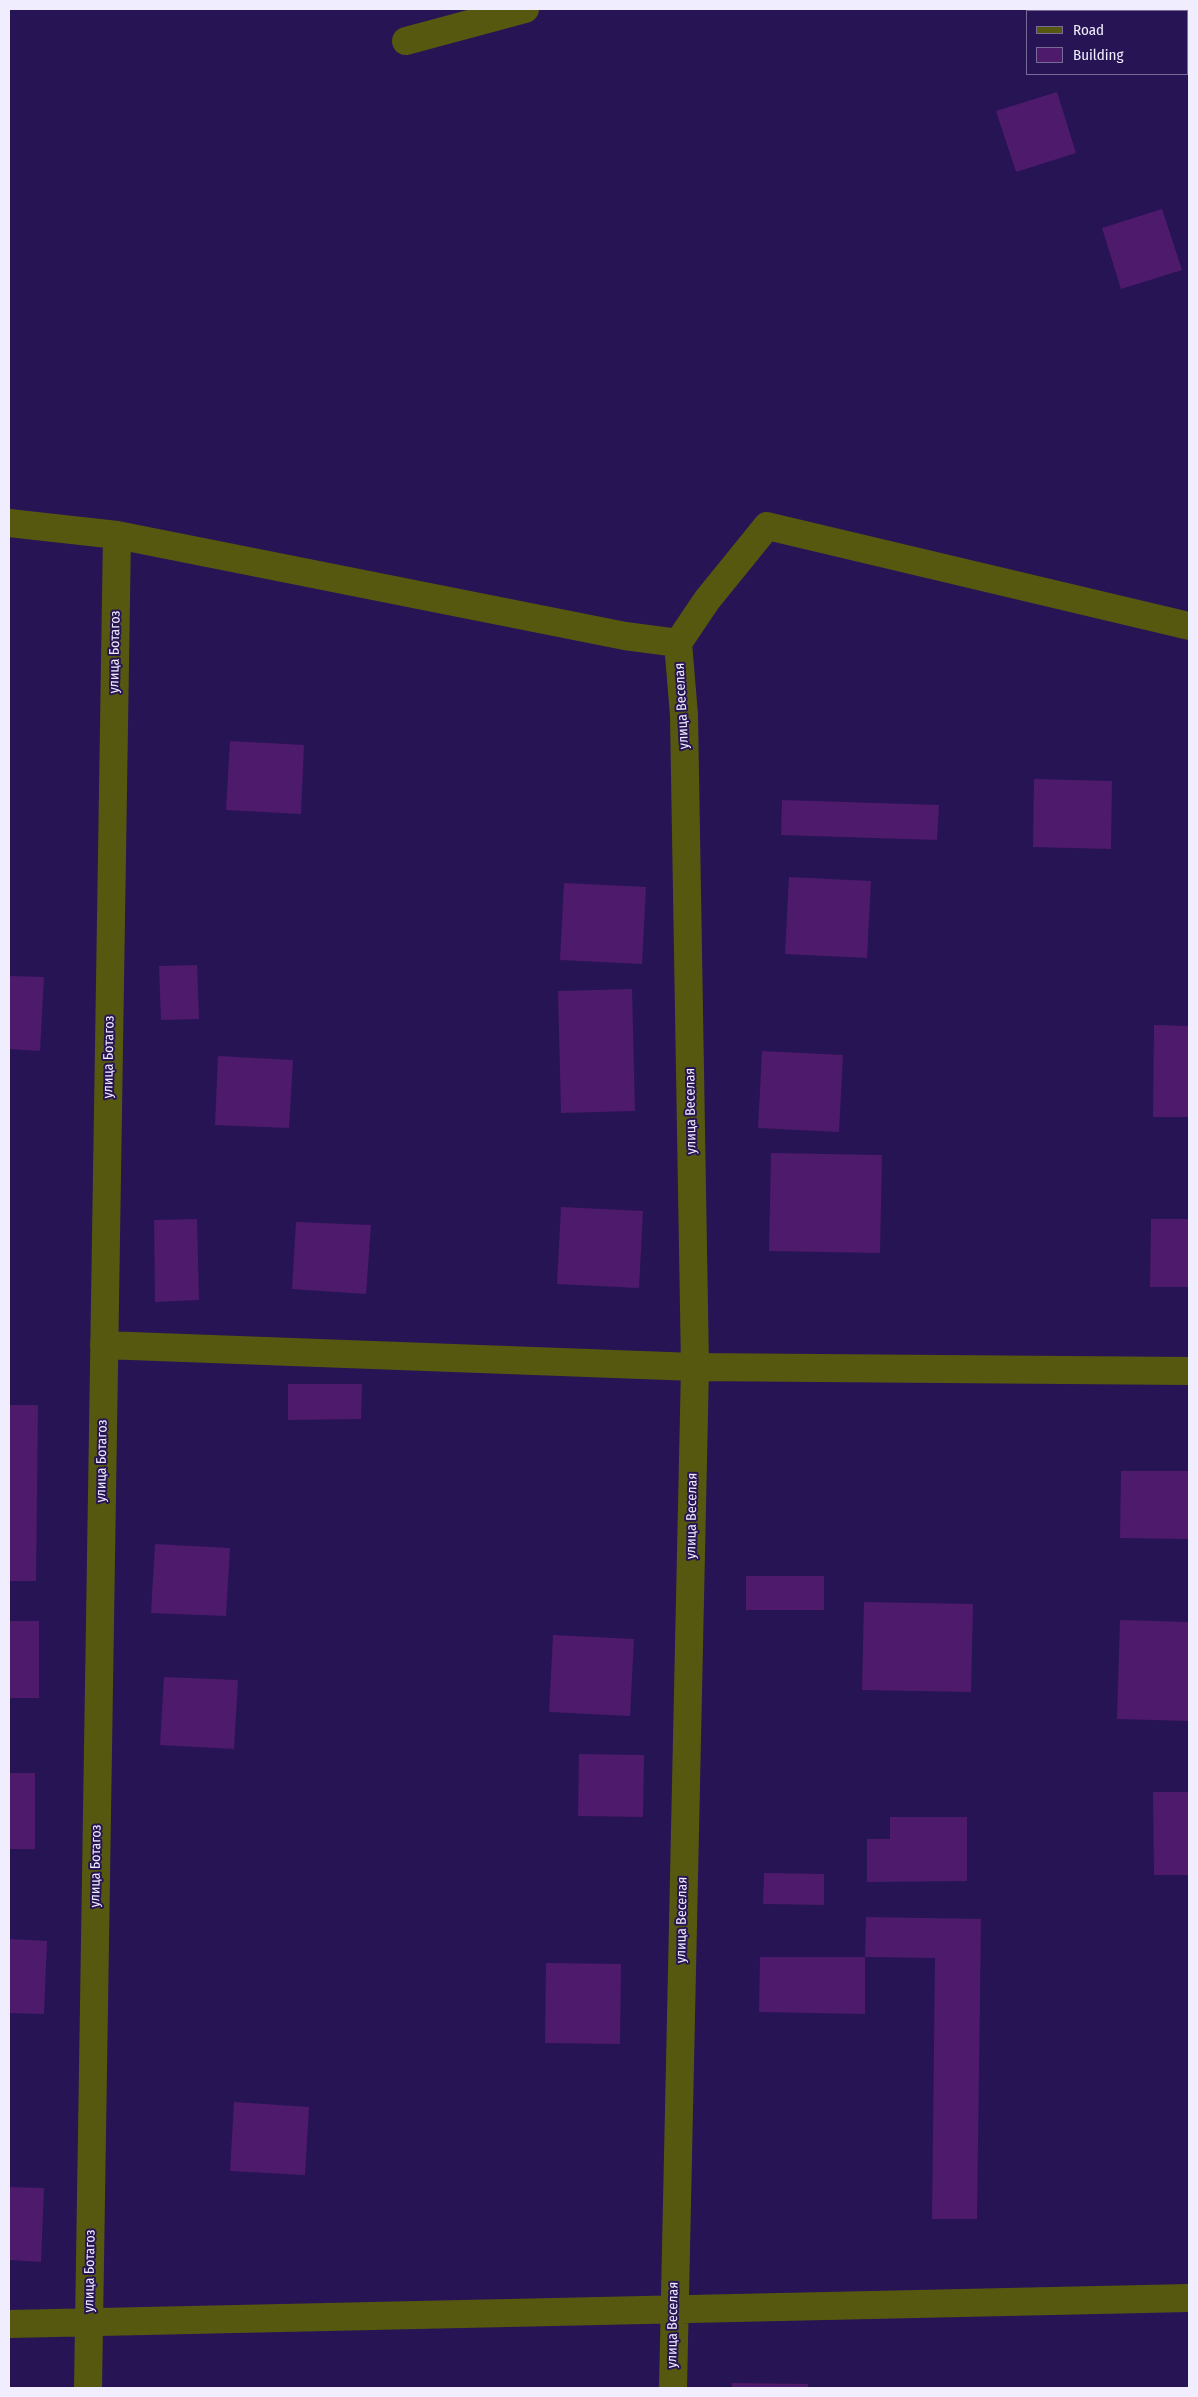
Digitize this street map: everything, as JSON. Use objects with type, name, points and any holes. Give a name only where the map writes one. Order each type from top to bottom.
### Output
[{"type":"street","points":[[406,41],[525,9]]},
{"type":"street","points":[[9,523],[117,535],[626,636],[678,643],[707,600],[767,526],[1189,626]]},
{"type":"street","name":"улица Ботагоз","points":[[88,2388],[117,535]]},
{"type":"street","name":"улица Веселая","points":[[673,2388],[673,2309],[695,1367],[684,724],[678,643]]},
{"type":"street","points":[[104,1345],[695,1367],[1189,1371]]},
{"type":"street","points":[[9,2324],[1189,2298]]},
{"type":"building","points":[[1057,92],[1076,153],[1016,172],[996,111]]},
{"type":"building","points":[[1162,209],[1182,270],[1121,289],[1102,228]]},
{"type":"building","points":[[230,741],[304,745],[301,814],[226,810]]},
{"type":"building","points":[[1034,779],[1112,781],[1111,849],[1033,847]]},
{"type":"building","points":[[782,800],[939,805],[937,840],[781,835]]},
{"type":"building","points":[[789,877],[871,881],[867,958],[785,954]]},
{"type":"building","points":[[564,883],[646,887],[642,964],[560,960]]},
{"type":"building","points":[[197,965],[199,1019],[161,1020],[159,966]]},
{"type":"building","points":[[9,976],[44,977],[40,1051],[9,1049]]},
{"type":"building","points":[[632,989],[635,1111],[561,1113],[558,991]]},
{"type":"building","points":[[1154,1025],[1189,1026],[1189,1117],[1153,1117]]},
{"type":"building","points":[[762,1051],[843,1055],[839,1132],[758,1128]]},
{"type":"building","points":[[218,1056],[293,1060],[289,1128],[215,1125]]},
{"type":"building","points":[[771,1153],[882,1155],[880,1253],[769,1251]]},
{"type":"building","points":[[561,1207],[643,1211],[639,1288],[557,1284]]},
{"type":"building","points":[[197,1219],[199,1300],[155,1302],[154,1220]]},
{"type":"building","points":[[1151,1219],[1189,1219],[1189,1287],[1150,1287]]},
{"type":"building","points":[[296,1222],[371,1225],[366,1294],[292,1289]]},
{"type":"building","points":[[288,1384],[362,1384],[361,1419],[288,1420]]},
{"type":"building","points":[[9,1405],[38,1405],[36,1581],[9,1581]]},
{"type":"building","points":[[1121,1471],[1189,1471],[1189,1539],[1120,1538]]},
{"type":"building","points":[[155,1544],[230,1548],[226,1616],[151,1613]]},
{"type":"building","points":[[746,1576],[824,1576],[824,1610],[746,1610]]},
{"type":"building","points":[[864,1602],[973,1604],[971,1692],[862,1690]]},
{"type":"building","points":[[1120,1620],[1189,1622],[1189,1721],[1117,1719]]},
{"type":"building","points":[[9,1621],[39,1621],[39,1698],[9,1698]]},
{"type":"building","points":[[553,1635],[634,1639],[630,1716],[549,1712]]},
{"type":"building","points":[[164,1677],[238,1680],[234,1749],[160,1745]]},
{"type":"building","points":[[579,1754],[644,1755],[643,1817],[578,1816]]},
{"type":"building","points":[[9,1773],[35,1773],[35,1849],[9,1849]]},
{"type":"building","points":[[1153,1792],[1189,1792],[1189,1875],[1154,1875]]},
{"type":"building","points":[[890,1817],[967,1817],[967,1881],[867,1882],[867,1839],[890,1839]]},
{"type":"building","points":[[764,1873],[824,1874],[824,1905],[763,1904]]},
{"type":"building","points":[[866,1917],[981,1919],[977,2219],[932,2219],[935,1958],[865,1957]]},
{"type":"building","points":[[9,1939],[47,1941],[44,2014],[9,2013]]},
{"type":"building","points":[[760,1957],[865,1957],[865,2014],[759,2012]]},
{"type":"building","points":[[546,1963],[621,1964],[620,2044],[545,2043]]},
{"type":"building","points":[[234,2102],[309,2107],[305,2175],[230,2171]]},
{"type":"building","points":[[9,2187],[44,2188],[41,2262],[9,2260]]},
{"type":"building","points":[[732,2383],[808,2384],[808,2388],[732,2388]]}]
